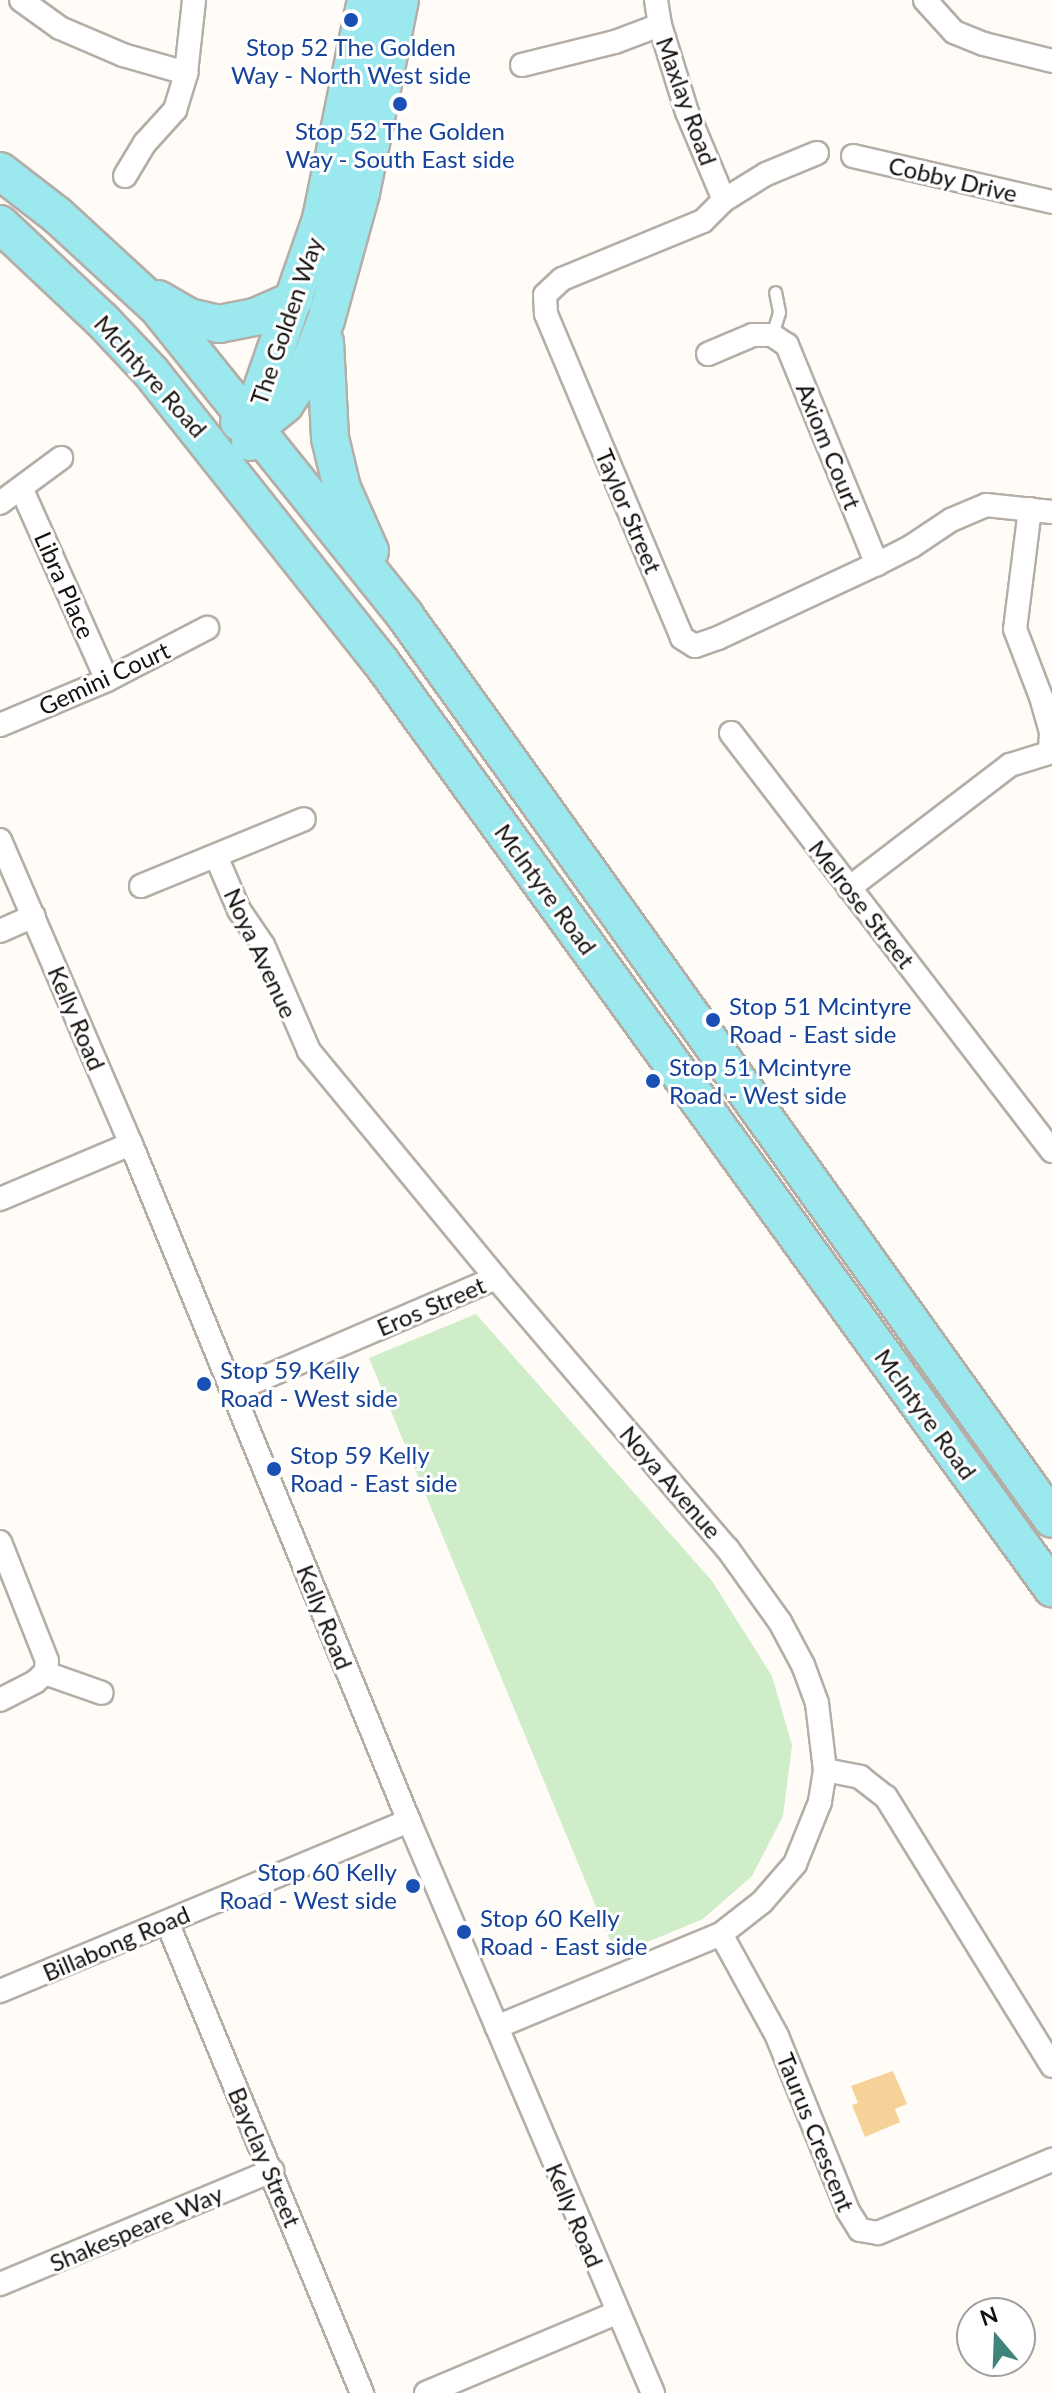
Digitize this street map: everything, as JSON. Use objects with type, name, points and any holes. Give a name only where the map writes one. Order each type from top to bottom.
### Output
[{"type":"main road","name":"The Golden Way","points":[[250,424],[294,300],[333,169],[366,0]]},
{"type":"main road","name":"The Golden Way","points":[[250,424],[268,418],[292,395],[304,376],[326,320],[361,193],[400,0]]},
{"type":"main road","name":"McIntyre Road","points":[[0,171],[57,215],[139,289],[406,617],[1052,1519]]},
{"type":"main road","name":"McIntyre Road","points":[[0,224],[102,320],[151,372],[223,458],[381,662],[1052,1588]]},
{"type":"main road","points":[[139,289],[189,317],[219,324],[255,317],[294,300]]},
{"type":"main road","points":[[326,320],[326,415],[342,488],[357,526],[406,617]]},
{"type":"main road","points":[[151,372],[219,415],[250,424],[251,455],[257,467],[353,601],[381,662]]},
{"type":"street","points":[[21,0],[60,28],[123,55],[186,73]]},
{"type":"street","points":[[125,176],[145,143],[175,110],[186,73],[194,0]]},
{"type":"street","name":"Maxlay Road","points":[[656,0],[660,25],[687,112],[724,200]]},
{"type":"street","points":[[925,0],[954,32],[984,44],[1052,61]]},
{"type":"street","points":[[522,65],[604,46],[660,25]]},
{"type":"street","name":"Taylor Street","points":[[817,153],[766,174],[724,200],[703,221],[562,279],[545,295],[546,314],[682,638],[695,646],[877,564],[912,546],[951,520],[986,505],[1041,510]]},
{"type":"street","name":"Cobby Drive","points":[[853,156],[1052,202]]},
{"type":"street","points":[[708,354],[753,335],[772,335]]},
{"type":"street","name":"Axiom Court","points":[[772,335],[787,345],[792,355],[877,564]]},
{"type":"street","points":[[0,503],[22,490],[61,458]]},
{"type":"street","name":"Libra Place","points":[[22,490],[107,680]]},
{"type":"street","points":[[849,888],[1010,765],[1051,752],[1051,732],[1045,709],[1015,629],[1041,510]]},
{"type":"street","name":"Gemini Court","points":[[0,725],[107,680],[207,628]]},
{"type":"street","name":"Melrose Street","points":[[731,733],[1052,1151]]},
{"type":"street","points":[[141,886],[304,819]]},
{"type":"street","name":"Kelly Road","points":[[0,840],[131,1144],[409,1821],[616,2313],[653,2393]]},
{"type":"street","name":"Noya Avenue","points":[[216,856],[239,910],[263,945],[309,1051],[759,1590],[792,1644],[810,1683],[821,1721],[825,1770],[820,1802],[795,1864],[762,1902],[721,1934],[496,2027]]},
{"type":"street","points":[[0,931],[34,916]]},
{"type":"street","points":[[0,1199],[131,1144]]},
{"type":"street","name":"Eros Street","points":[[233,1391],[496,1278]]},
{"type":"street","points":[[0,1542],[47,1655],[45,1673]]},
{"type":"street","points":[[45,1673],[102,1693]]},
{"type":"street","points":[[0,1700],[45,1673]]},
{"type":"street","points":[[825,1770],[860,1777],[886,1797],[1052,2066]]},
{"type":"street","name":"Billabong Road","points":[[0,1991],[409,1821]]},
{"type":"street","name":"Bayclay Street","points":[[167,1922],[362,2393]]},
{"type":"street","name":"Taurus Crescent","points":[[721,1934],[777,2036],[848,2211],[860,2230],[878,2233],[1052,2160]]},
{"type":"street","name":"Shakespeare Way","points":[[0,2284],[272,2171]]},
{"type":"street","points":[[426,2393],[616,2313]]},
{"type":"lane","points":[[772,335],[779,312],[775,292]]},
{"type":"green space","points":[[476,1314],[712,1581],[772,1676],[792,1745],[783,1816],[752,1876],[703,1919],[616,1955],[369,1358]]},
{"type":"building","points":[[893,2071],[907,2104],[895,2109],[900,2122],[865,2137],[852,2105],[858,2103],[851,2086]]},
{"type":"place","name":"Stop 52 The Golden Way - North West side","points":[[351,20]]},
{"type":"place","name":"Stop 52 The Golden Way - South East side","points":[[400,104]]},
{"type":"place","name":"Stop 51 Mcintyre Road - East side","points":[[713,1020]]},
{"type":"place","name":"Stop 51 Mcintyre Road - West side","points":[[653,1081]]},
{"type":"place","name":"Stop 59 Kelly Road - West side","points":[[204,1384]]},
{"type":"place","name":"Stop 59 Kelly Road - East side","points":[[274,1469]]},
{"type":"place","name":"Stop 60 Kelly Road - West side","points":[[413,1886]]},
{"type":"place","name":"Stop 60 Kelly Road - East side","points":[[464,1932]]}]
